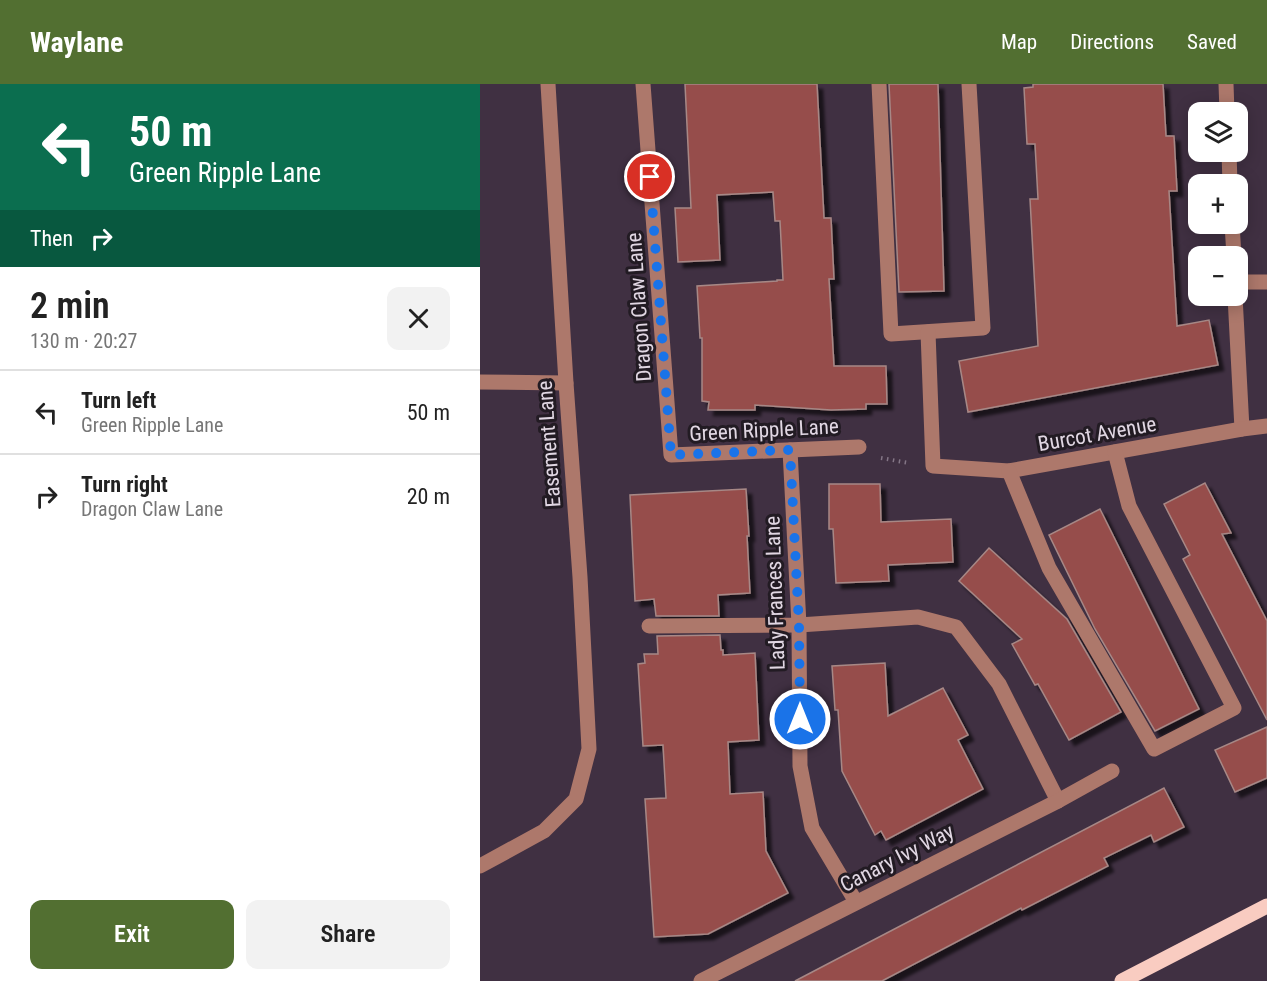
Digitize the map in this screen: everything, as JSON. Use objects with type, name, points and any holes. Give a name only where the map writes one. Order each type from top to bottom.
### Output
[{"type":"main road","points":[[1122,981],[1267,906]]},
{"type":"street","name":"Easement Lane","points":[[480,866],[544,831],[576,799],[589,749],[548,84]]},
{"type":"street","name":"Dragon Claw Lane","points":[[643,84],[671,455]]},
{"type":"street","points":[[879,84],[891,334],[983,328],[969,84]]},
{"type":"street","points":[[1226,84],[1227,102]]},
{"type":"street","points":[[1248,282],[1267,282]]},
{"type":"street","points":[[1236,306],[1242,429]]},
{"type":"street","points":[[928,332],[933,466]]},
{"type":"street","points":[[480,382],[566,383]]},
{"type":"street","name":"Burcot Avenue","points":[[933,466],[1010,471],[1267,426]]},
{"type":"street","name":"Green Ripple Lane","points":[[671,455],[859,447]]},
{"type":"street","name":"Lady Frances Lane","points":[[790,450],[799,625],[800,766],[812,828],[856,902]]},
{"type":"street","points":[[1010,471],[1049,568],[1154,749],[1234,708],[1129,506],[1115,452]]},
{"type":"street","points":[[649,626],[799,625],[918,617],[956,627],[999,684],[1058,801]]},
{"type":"street","name":"Canary Ivy Way","points":[[701,981],[1058,801],[1112,771]]},
{"type":"path","points":[[859,447],[882,459],[933,466]]},
{"type":"building","points":[[685,84],[817,84],[824,218],[831,218],[834,279],[829,279],[834,366],[886,366],[887,404],[866,404],[866,409],[831,410],[755,405],[755,410],[708,410],[709,402],[702,401],[702,338],[700,338],[697,286],[783,280],[780,221],[775,221],[773,192],[717,195],[720,260],[678,262],[675,208],[691,208]]},
{"type":"building","points":[[889,84],[938,84],[944,291],[899,292]]},
{"type":"building","points":[[1033,84],[1163,84],[1166,136],[1174,136],[1177,191],[1169,191],[1177,326],[1209,320],[1218,365],[968,412],[959,361],[1038,346],[1030,199],[1038,199],[1035,144],[1027,144],[1024,88],[1033,87]]},
{"type":"building","points":[[1205,483],[1231,533],[1222,534],[1267,621],[1267,720],[1183,559],[1190,555],[1164,504]]},
{"type":"building","points":[[829,484],[880,484],[881,522],[951,519],[953,562],[888,565],[889,581],[836,583],[833,529],[829,529]]},
{"type":"building","points":[[746,489],[750,593],[718,595],[719,616],[656,616],[654,599],[635,601],[630,495]]},
{"type":"building","points":[[1100,509],[1199,709],[1155,731],[1095,629],[1049,535]]},
{"type":"building","points":[[989,548],[1067,619],[1121,712],[1069,740],[1038,684],[1035,685],[1012,644],[1022,639],[959,581]]},
{"type":"building","points":[[720,635],[723,655],[755,653],[759,740],[728,742],[730,794],[763,792],[766,851],[788,893],[708,934],[654,937],[645,799],[666,798],[663,745],[643,746],[638,664],[645,663],[644,654],[658,654],[657,636]]},
{"type":"building","points":[[885,663],[888,716],[943,688],[968,735],[958,740],[983,789],[886,840],[881,831],[875,835],[842,771],[838,710],[835,710],[832,666]]},
{"type":"building","points":[[1267,727],[1267,778],[1235,792],[1215,750]]},
{"type":"building","points":[[1164,788],[1184,827],[1154,842],[1151,835],[1104,858],[1108,866],[1022,910],[1021,908],[882,981],[795,981]]},
{"type":"route","points":[[650,177],[671,455],[790,450],[799,625],[800,719]]}]
